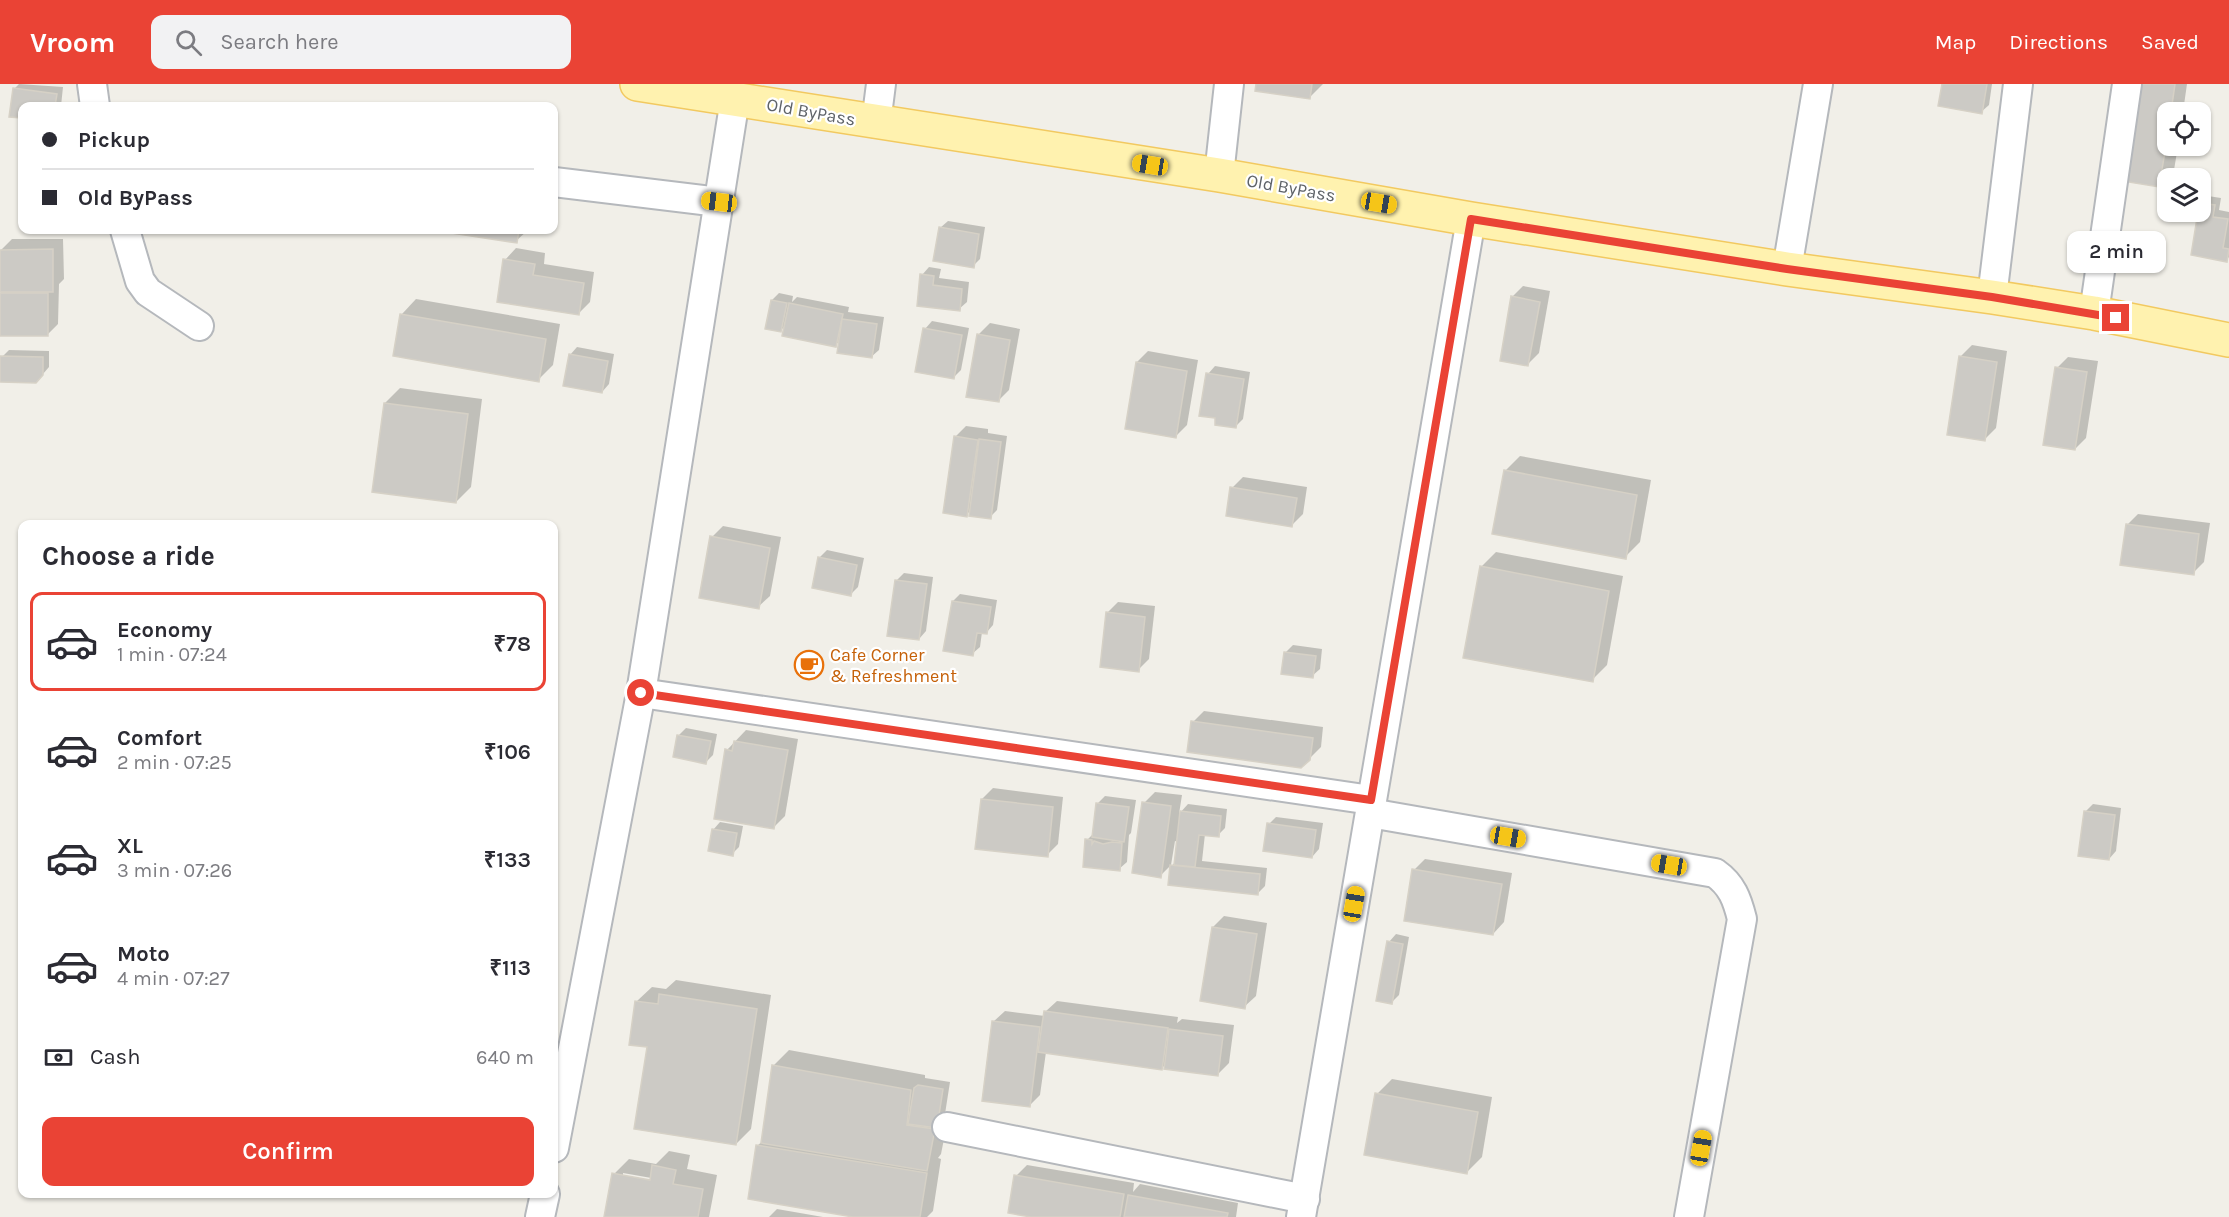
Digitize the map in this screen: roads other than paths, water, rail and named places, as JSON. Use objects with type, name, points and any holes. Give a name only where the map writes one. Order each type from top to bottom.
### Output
[{"type":"main road","name":"Old ByPass","points":[[637,84],[1219,175],[1471,219],[1787,269],[2094,313],[2229,340]]},
{"type":"lane","points":[[92,84],[94,102]]},
{"type":"lane","points":[[876,123],[881,84]]},
{"type":"lane","points":[[1219,175],[1229,84]]},
{"type":"lane","points":[[1787,269],[1818,84]]},
{"type":"lane","points":[[1992,297],[2018,84]]},
{"type":"lane","points":[[2094,313],[2127,84]]},
{"type":"lane","points":[[558,1127],[641,693],[735,99]]},
{"type":"lane","points":[[558,182],[719,202]]},
{"type":"lane","points":[[947,1127],[1303,1208],[1471,219]]},
{"type":"lane","points":[[126,234],[140,281],[148,292],[200,326]]},
{"type":"lane","points":[[641,693],[1370,807],[1715,873],[1733,890],[1742,919],[1689,1217]]},
{"type":"lane","points":[[540,1217],[544,1198]]},
{"type":"place","name":"Cafe Corner & Refreshment","points":[[809,665]]}]
